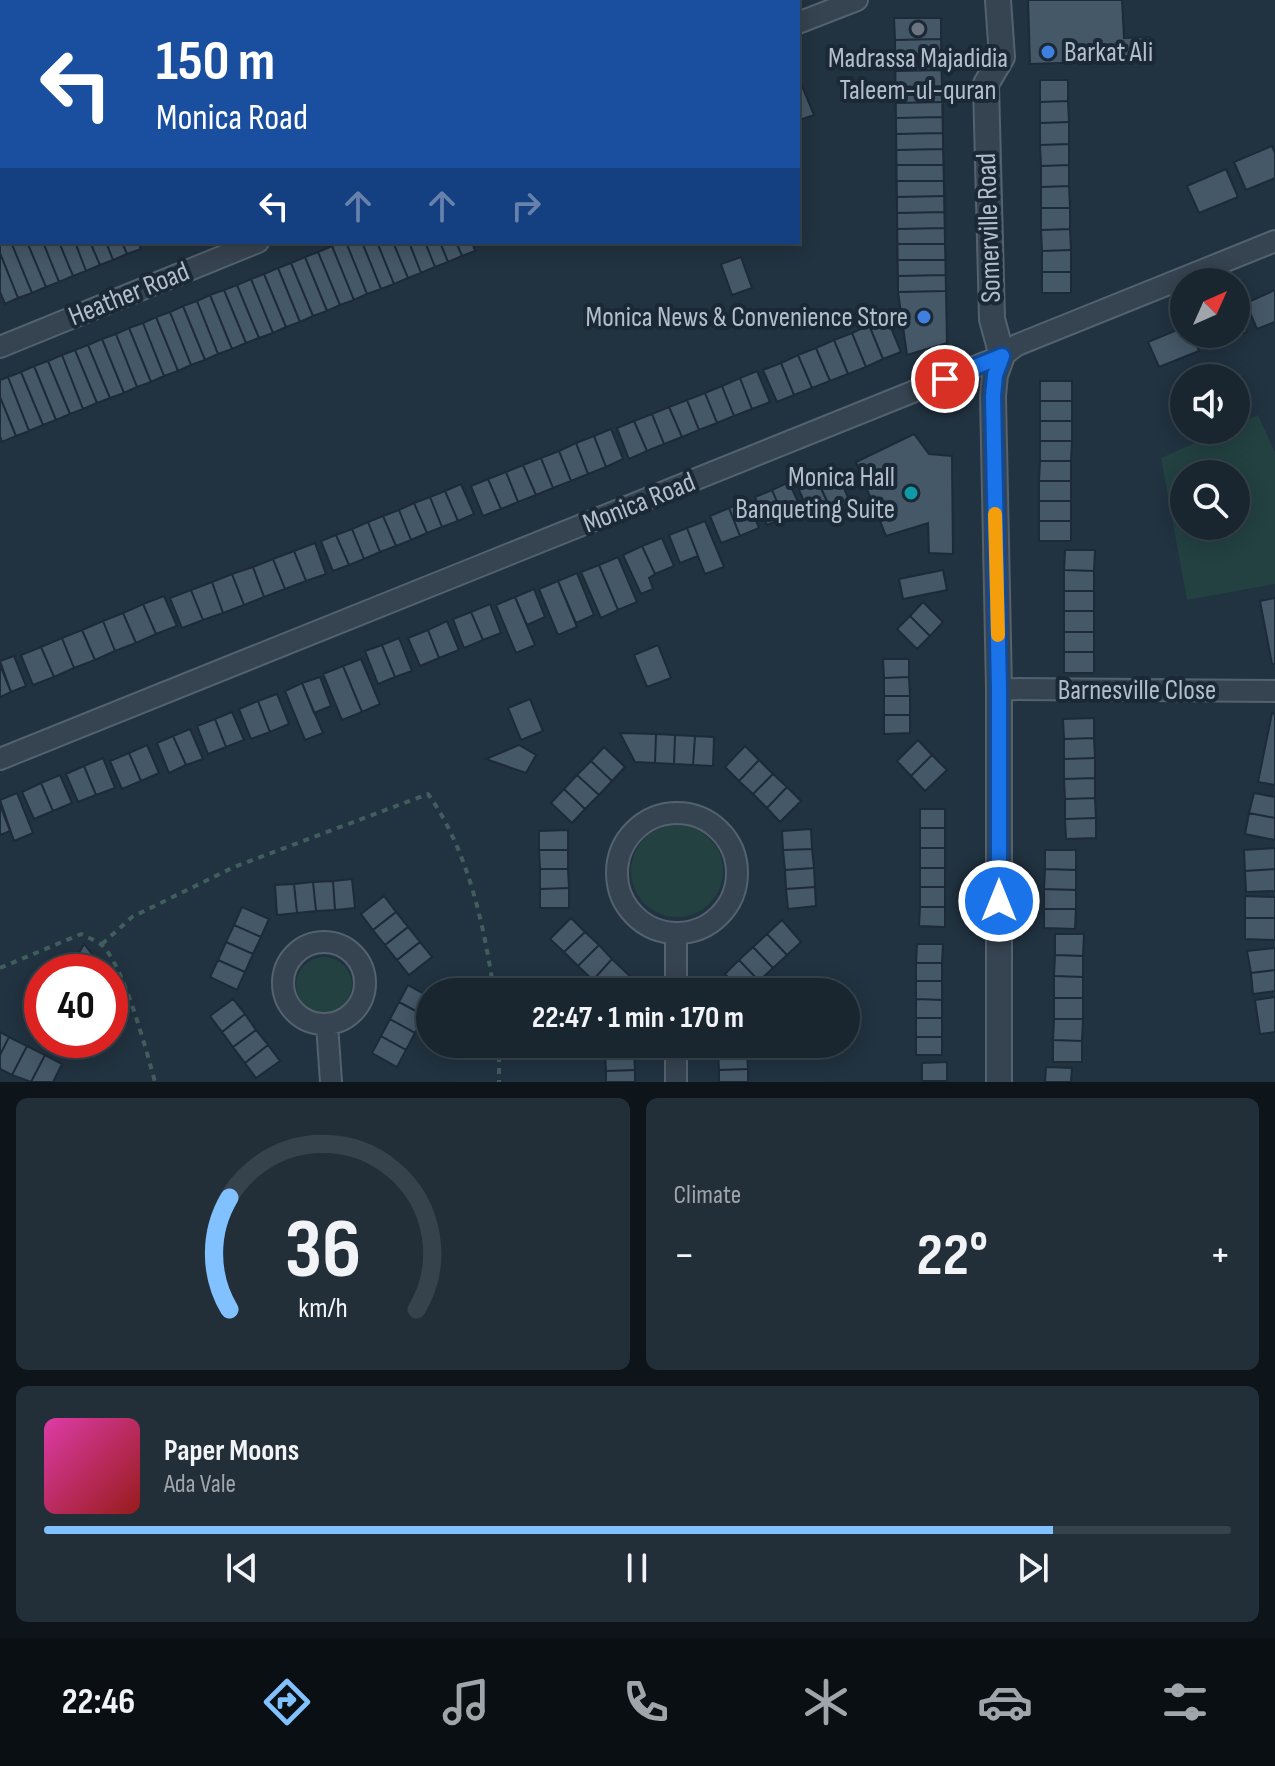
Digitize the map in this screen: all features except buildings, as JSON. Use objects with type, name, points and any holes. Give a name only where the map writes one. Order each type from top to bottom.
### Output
[{"type":"street","points":[[800,22],[857,0]]},
{"type":"street","name":"Somerville Road","points":[[998,0],[1002,57],[986,84],[992,319],[1002,356],[995,375],[993,396],[999,689],[999,1082]]},
{"type":"street","name":"Monica Road","points":[[0,759],[1002,356],[1017,345],[1275,241]]},
{"type":"street","name":"Heather Road","points":[[0,347],[253,244]]},
{"type":"street","name":"Barnesville Close","points":[[999,689],[1275,691]]},
{"type":"street","points":[[665,813],[691,814],[714,825],[730,844],[738,868],[735,893],[722,915],[701,930],[676,935],[651,929],[631,914],[618,891],[616,866],[624,842],[642,823],[665,813]]},
{"type":"street","points":[[676,935],[676,978]]},
{"type":"street","points":[[328,941],[343,946],[355,955],[363,968],[365,984],[362,999],[354,1011],[341,1021],[327,1024],[311,1023],[298,1015],[288,1004],[282,990],[283,974],[289,960],[299,949],[313,942],[328,941]]},
{"type":"street","points":[[327,1024],[331,1082]]},
{"type":"street","points":[[676,1058],[676,1082]]},
{"type":"path","points":[[102,944],[132,917],[234,867],[428,794],[455,840],[486,939],[492,978]]},
{"type":"path","points":[[0,968],[81,934],[102,944],[116,966],[155,1082]]},
{"type":"path","points":[[499,1058],[499,1082]]},
{"type":"green space","points":[[1258,415],[1275,452],[1275,584],[1187,600],[1176,540],[1250,540],[1250,460],[1170,460],[1170,507],[1161,458],[1192,444],[1250,444],[1250,419]]},
{"type":"green space","points":[[677,825],[695,829],[710,838],[719,853],[723,871],[719,889],[710,904],[695,913],[677,917],[659,913],[644,904],[635,889],[631,871],[635,853],[644,838],[659,829]]},
{"type":"green space","points":[[324,957],[344,965],[352,985],[344,1005],[324,1013],[304,1005],[296,985],[304,965]]},
{"type":"slow traffic","points":[[995,514],[998,635]]},
{"type":"place","name":"Madrassa Majadidia Taleem-ul-quran","points":[[918,29]]},
{"type":"place","name":"Barkat Ali","points":[[1048,52]]},
{"type":"place","name":"Monica News & Convenience Store","points":[[924,317]]},
{"type":"place","name":"Monica Hall Banqueting Suite","points":[[911,493]]},
{"type":"route","points":[[945,379],[1002,356],[995,375],[993,396],[999,689],[999,901]]}]
